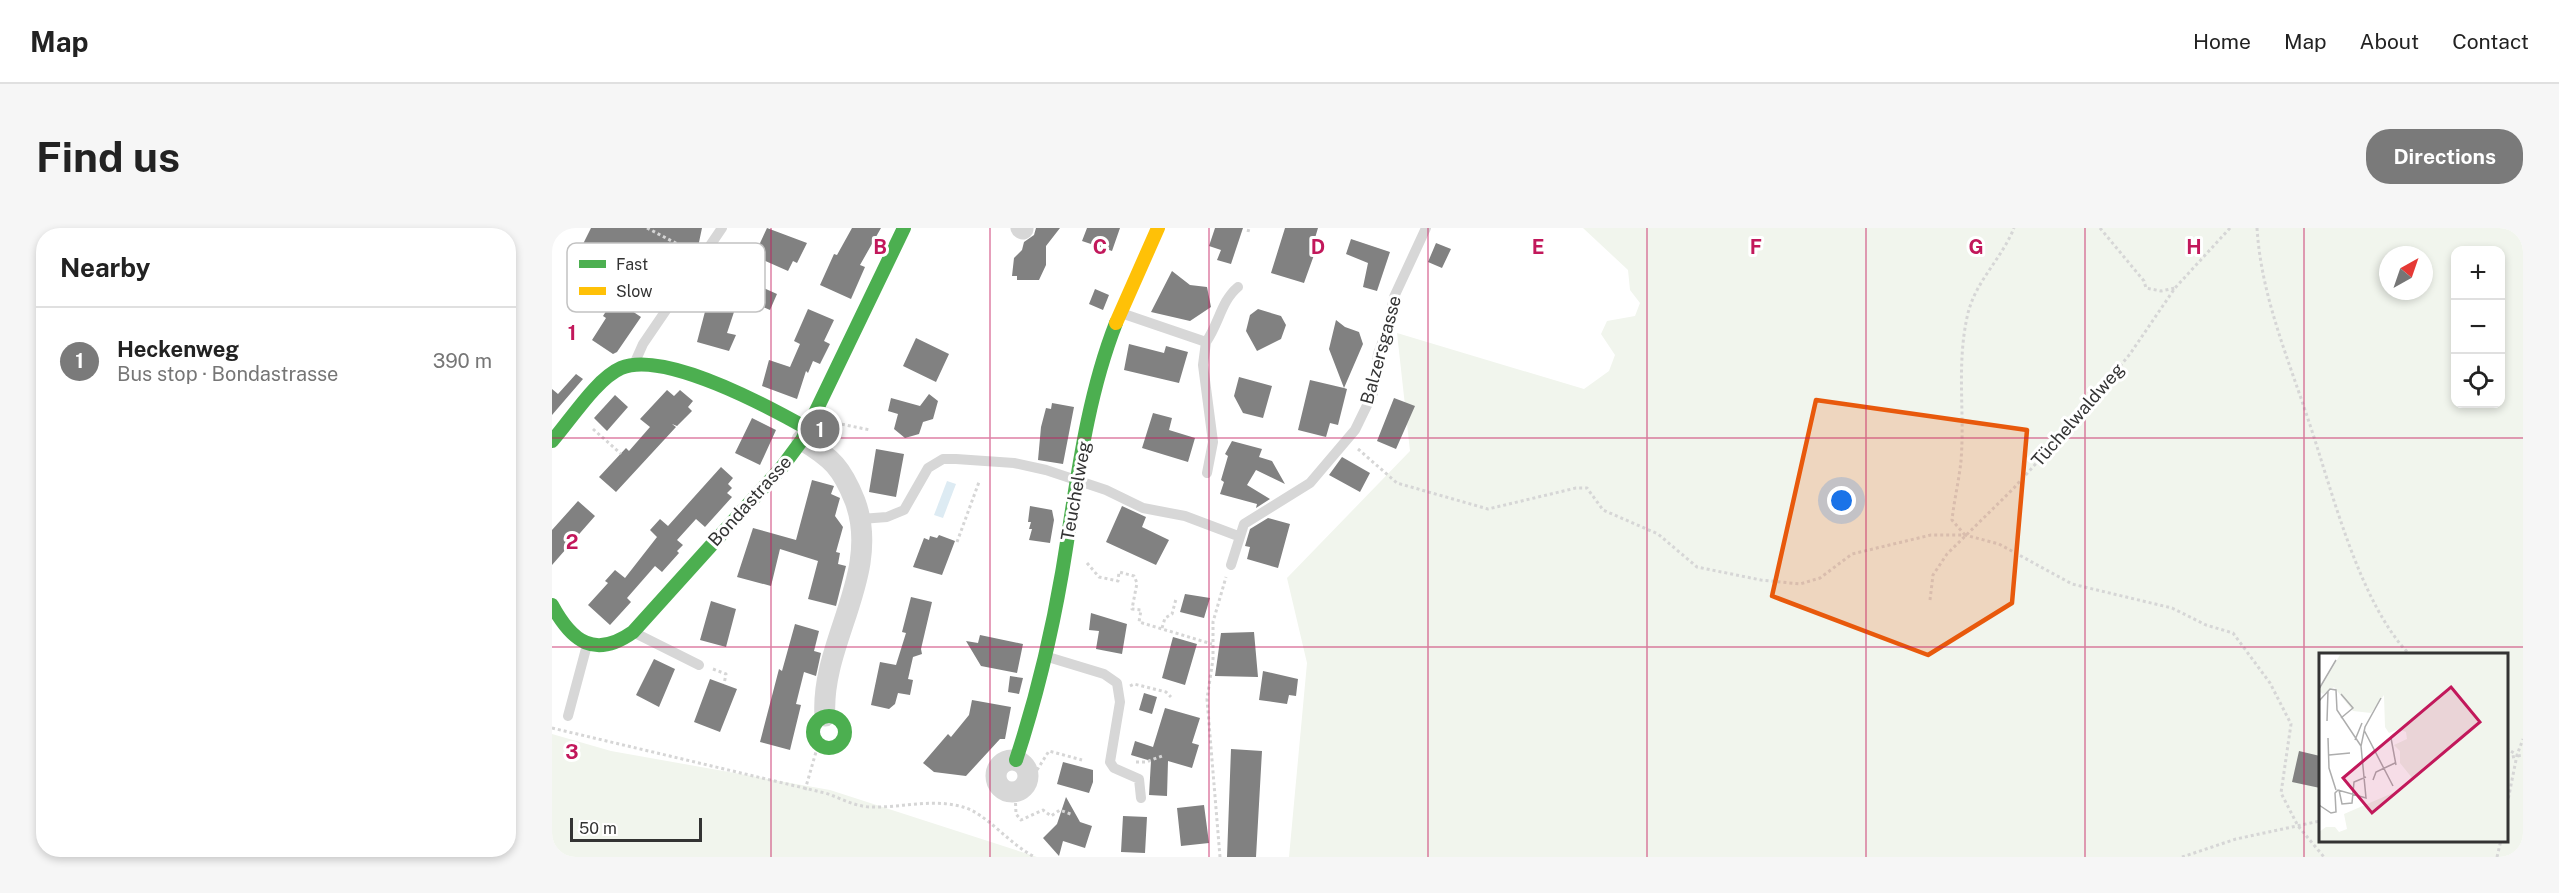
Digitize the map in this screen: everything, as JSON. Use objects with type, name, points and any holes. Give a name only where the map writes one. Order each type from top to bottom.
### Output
[{"type":"street","name":"Bondastrasse","points":[[587,645],[612,645],[633,632],[782,467],[805,435],[904,228]]},
{"type":"street","name":"Teuchelweg","points":[[1015,791],[1026,783],[1022,767],[1095,391],[1120,312],[1158,228]]},
{"type":"street","points":[[552,441],[604,383],[619,369],[635,363],[650,364],[699,377],[805,435],[825,454],[842,472],[861,519],[862,557],[829,679],[825,716]]},
{"type":"street","points":[[552,605],[564,628],[587,645]]},
{"type":"street","points":[[825,716],[837,718],[845,734],[835,748],[829,749],[818,745],[812,734],[813,728],[825,716]]},
{"type":"street","points":[[1015,791],[1001,787],[996,773],[1000,764],[1022,767]]},
{"type":"lane","points":[[712,243],[722,228]]},
{"type":"lane","name":"Balzersgasse","points":[[1238,536],[1244,524],[1310,483],[1347,440],[1364,415],[1373,393],[1378,354],[1388,327],[1394,297],[1426,228]]},
{"type":"lane","points":[[1207,473],[1213,442],[1203,365],[1206,342],[1214,331],[1228,295],[1238,287]]},
{"type":"lane","points":[[635,363],[643,344],[665,312]]},
{"type":"lane","points":[[1120,312],[1206,342]]},
{"type":"lane","points":[[861,519],[887,517],[904,510],[928,468],[943,459],[1014,464],[1046,470],[1106,490],[1143,508],[1185,516],[1238,536],[1232,565]]},
{"type":"lane","points":[[633,632],[699,665]]},
{"type":"lane","points":[[568,716],[587,645]]},
{"type":"lane","points":[[1045,657],[1110,676],[1118,683],[1121,692],[1110,762],[1114,768],[1139,779],[1142,786],[1141,798]]},
{"type":"path","points":[[647,228],[676,243]]},
{"type":"path","points":[[1965,535],[1952,520],[1961,461],[1959,373],[1964,338],[1969,312],[1981,281],[2014,228]]},
{"type":"path","points":[[2100,228],[2144,281],[2146,288],[2161,291],[2175,288]]},
{"type":"path","name":"Tüchelwaldweg","points":[[1930,600],[1933,575],[1947,554],[2013,489],[2069,427],[2130,354],[2175,288],[2230,228]]},
{"type":"path","points":[[2257,228],[2259,256],[2280,339],[2342,526],[2393,637],[2409,653]]},
{"type":"path","points":[[840,413],[836,423],[870,430]]},
{"type":"path","points":[[596,431],[621,454]]},
{"type":"path","points":[[1347,440],[1398,483],[1488,509],[1576,488],[1587,488],[1603,510],[1658,534],[1696,567],[1761,580],[1800,584],[1820,578],[1852,554],[1931,535],[1965,535],[1999,544],[2072,584],[2172,608],[2206,625],[2233,633],[2270,682],[2291,724],[2281,793],[2298,826],[2324,857]]},
{"type":"path","points":[[957,542],[979,482]]},
{"type":"path","points":[[1065,553],[1081,556],[1080,561],[1090,563],[1099,578],[1118,581],[1119,572],[1131,574],[1137,583],[1132,609],[1141,610],[1139,622],[1213,644]]},
{"type":"path","points":[[1220,857],[1219,827],[1209,759],[1207,699],[1213,622],[1232,565]]},
{"type":"path","points":[[1162,628],[1165,618],[1172,614],[1176,599]]},
{"type":"path","points":[[699,665],[726,674],[724,684]]},
{"type":"path","points":[[1121,692],[1134,684],[1166,692],[1171,697]]},
{"type":"path","points":[[552,728],[825,793],[852,804],[870,807],[933,803],[965,807],[977,813],[1023,851],[1035,857]]},
{"type":"path","points":[[2508,800],[2517,754],[2523,739]]},
{"type":"path","points":[[805,790],[818,745]]},
{"type":"path","points":[[2508,749],[2517,754]]},
{"type":"path","points":[[1022,767],[1042,766],[1049,751],[1082,760]]},
{"type":"path","points":[[2508,757],[2523,754]]},
{"type":"path","points":[[1132,762],[1146,762],[1162,756]]},
{"type":"path","points":[[1015,791],[1017,800],[1015,809],[1021,820],[1043,810],[1051,816],[1060,810],[1073,815]]},
{"type":"path","points":[[2182,857],[2236,839],[2319,821]]},
{"type":"path","points":[[2497,857],[2501,842]]},
{"type":"highlighted area","points":[[1816,400],[2027,430],[2012,603],[1928,655],[1772,596]]},
{"type":"shaded area","points":[[1583,228],[2523,228],[2523,857],[1289,857],[1307,663],[1287,578],[1410,451],[1397,333],[1584,389],[1609,371],[1615,355],[1601,334],[1607,321],[1635,316],[1640,303],[1630,290],[1628,270]]},
{"type":"shaded area","points":[[947,481],[956,484],[943,518],[934,515]]},
{"type":"shaded area","points":[[552,734],[611,751],[830,790],[1037,857],[552,857]]},
{"type":"building","points":[[591,228],[702,228],[699,243],[584,243]]},
{"type":"building","points":[[767,228],[807,243],[797,263],[793,261],[788,271],[765,261],[765,243],[760,243]]},
{"type":"building","points":[[852,228],[881,228],[860,265],[865,267],[851,299],[820,285],[834,254],[837,255]]},
{"type":"building","points":[[1036,228],[1060,228],[1046,246],[1046,265],[1039,280],[1017,280],[1017,276],[1012,276],[1014,258],[1022,250],[1024,242],[1034,235]]},
{"type":"building","points":[[1087,228],[1120,228],[1112,251],[1082,241]]},
{"type":"building","points":[[1215,228],[1243,228],[1231,264],[1217,260],[1221,250],[1209,246]]},
{"type":"building","points":[[1285,228],[1318,228],[1315,238],[1319,241],[1304,283],[1271,273]]},
{"type":"building","points":[[1351,239],[1390,252],[1377,291],[1363,287],[1368,263],[1346,254]]},
{"type":"building","points":[[1436,243],[1451,249],[1442,268],[1428,262]]},
{"type":"building","points":[[1172,271],[1190,285],[1207,287],[1211,307],[1190,321],[1151,312]]},
{"type":"building","points":[[765,289],[777,294],[770,310],[765,308]]},
{"type":"building","points":[[1095,289],[1109,295],[1103,310],[1089,304]]},
{"type":"building","points":[[808,309],[834,320],[824,341],[830,344],[820,364],[813,361],[808,373],[806,371],[797,399],[762,386],[769,360],[790,367],[800,344],[794,341]]},
{"type":"building","points":[[1258,309],[1281,316],[1286,325],[1281,339],[1257,351],[1246,331],[1250,315]]},
{"type":"building","points":[[606,312],[634,312],[641,317],[617,352],[613,354],[592,340],[606,318],[603,316]]},
{"type":"building","points":[[705,312],[734,312],[727,333],[736,335],[729,351],[697,342]]},
{"type":"building","points":[[1336,320],[1345,327],[1359,332],[1363,344],[1344,388],[1329,349]]},
{"type":"building","points":[[916,338],[949,354],[936,382],[903,366]]},
{"type":"building","points":[[1129,344],[1164,353],[1166,346],[1188,352],[1179,383],[1124,370]]},
{"type":"building","points":[[576,374],[583,379],[552,415],[552,389],[558,394]]},
{"type":"building","points":[[1239,377],[1272,386],[1263,418],[1243,413],[1234,396]]},
{"type":"building","points":[[1310,380],[1347,389],[1338,425],[1330,423],[1326,437],[1298,430]]},
{"type":"building","points":[[667,390],[674,396],[680,390],[693,401],[688,407],[692,411],[677,426],[672,424],[676,427],[616,492],[599,477],[626,448],[629,451],[650,427],[640,419]]},
{"type":"building","points":[[929,394],[938,401],[933,419],[923,422],[919,434],[905,438],[894,429],[898,414],[888,411],[891,398],[920,406]]},
{"type":"building","points":[[615,395],[628,407],[607,431],[594,418]]},
{"type":"building","points":[[1394,398],[1415,406],[1396,449],[1377,441]]},
{"type":"building","points":[[1052,403],[1074,407],[1063,464],[1038,460],[1041,427],[1046,408],[1051,409]]},
{"type":"building","points":[[1153,413],[1172,418],[1169,430],[1195,438],[1188,462],[1142,448]]},
{"type":"building","points":[[752,418],[776,430],[760,465],[735,453]]},
{"type":"building","points":[[1232,441],[1262,449],[1259,457],[1272,461],[1285,484],[1256,470],[1247,485],[1270,499],[1256,508],[1257,504],[1220,494],[1224,482],[1221,480],[1228,456],[1225,454]]},
{"type":"building","points":[[876,449],[904,454],[896,497],[869,492]]},
{"type":"building","points":[[1342,457],[1370,473],[1360,492],[1329,475]]},
{"type":"building","points":[[721,467],[733,478],[728,484],[732,488],[727,493],[732,497],[705,527],[696,519],[677,540],[683,545],[677,551],[679,553],[662,572],[655,566],[627,598],[631,602],[610,625],[588,605],[608,583],[605,581],[615,570],[625,578],[657,537],[650,530],[660,519],[668,526]]},
{"type":"building","points":[[812,480],[834,486],[831,494],[840,498],[835,516],[843,527],[836,552],[840,553],[838,564],[846,566],[836,606],[808,599],[818,561],[780,549],[771,586],[737,577],[753,528],[796,540]]},
{"type":"building","points":[[578,501],[595,516],[552,565],[552,530]]},
{"type":"building","points":[[1030,506],[1052,510],[1054,520],[1050,543],[1029,540],[1032,529],[1029,529],[1031,522],[1028,522]]},
{"type":"building","points":[[1122,506],[1146,517],[1142,527],[1169,540],[1156,565],[1106,542]]},
{"type":"building","points":[[1268,518],[1290,524],[1278,568],[1247,559],[1250,547],[1245,546],[1250,529]]},
{"type":"building","points":[[939,535],[955,541],[942,575],[913,567],[924,538],[929,540],[930,536],[937,538]]},
{"type":"building","points":[[1185,594],[1210,598],[1204,618],[1180,612]]},
{"type":"building","points":[[911,597],[932,602],[921,649],[922,654],[913,657],[908,679],[913,680],[910,695],[898,693],[895,704],[889,709],[871,705],[880,662],[896,665],[906,633],[902,632]]},
{"type":"building","points":[[711,601],[736,609],[726,647],[700,640]]},
{"type":"building","points":[[1091,613],[1127,624],[1122,654],[1096,649],[1099,631],[1089,630]]},
{"type":"building","points":[[795,624],[819,631],[814,651],[821,653],[816,676],[804,672],[796,704],[801,705],[790,750],[760,742],[779,669],[782,671]]},
{"type":"building","points":[[1254,632],[1258,677],[1215,676],[1221,633]]},
{"type":"building","points":[[980,635],[1023,644],[1017,673],[981,666],[966,641],[978,643]]},
{"type":"building","points":[[1173,637],[1197,644],[1185,685],[1162,678]]},
{"type":"building","points":[[654,659],[675,669],[659,707],[636,695]]},
{"type":"building","points":[[1263,671],[1298,679],[1296,696],[1289,695],[1287,704],[1259,700]]},
{"type":"building","points":[[1010,676],[1023,678],[1019,694],[1008,692]]},
{"type":"building","points":[[710,679],[737,689],[720,732],[694,722]]},
{"type":"building","points":[[1144,693],[1157,697],[1152,714],[1139,710]]},
{"type":"building","points":[[972,700],[1011,707],[1005,739],[1000,739],[966,776],[934,772],[923,763],[948,734],[951,737],[969,715]]},
{"type":"building","points":[[1165,708],[1200,718],[1192,743],[1199,745],[1192,768],[1168,761],[1167,796],[1149,795],[1151,761],[1131,755],[1135,741],[1153,747]]},
{"type":"building","points":[[1231,749],[1262,751],[1256,857],[1227,857]]},
{"type":"building","points":[[2299,751],[2319,756],[2319,788],[2292,782]]},
{"type":"building","points":[[1063,762],[1093,770],[1093,782],[1089,793],[1057,784]]},
{"type":"building","points":[[1066,797],[1080,822],[1092,826],[1085,848],[1063,841],[1059,856],[1043,838],[1057,824]]},
{"type":"building","points":[[1204,805],[1209,843],[1181,846],[1177,808]]},
{"type":"building","points":[[1123,816],[1147,817],[1145,853],[1121,852]]},
{"type":"traffic: fast","points":[[552,605],[568,629],[576,637],[586,642],[596,645],[607,644],[633,632],[782,467],[802,440],[904,228]]},
{"type":"traffic: fast","points":[[1016,760],[1053,621],[1077,478],[1096,384],[1116,323]]},
{"type":"traffic: fast","points":[[552,441],[602,381],[621,368],[640,365],[663,367],[716,384],[743,395],[808,429]]},
{"type":"traffic: fast","points":[[829,716],[841,720],[845,732],[841,744],[829,748],[817,744],[813,732],[817,720],[829,716]]},
{"type":"traffic: slow","points":[[1116,323],[1158,228]]},
{"type":"place","name":"Heckenweg","points":[[820,429]]}]
